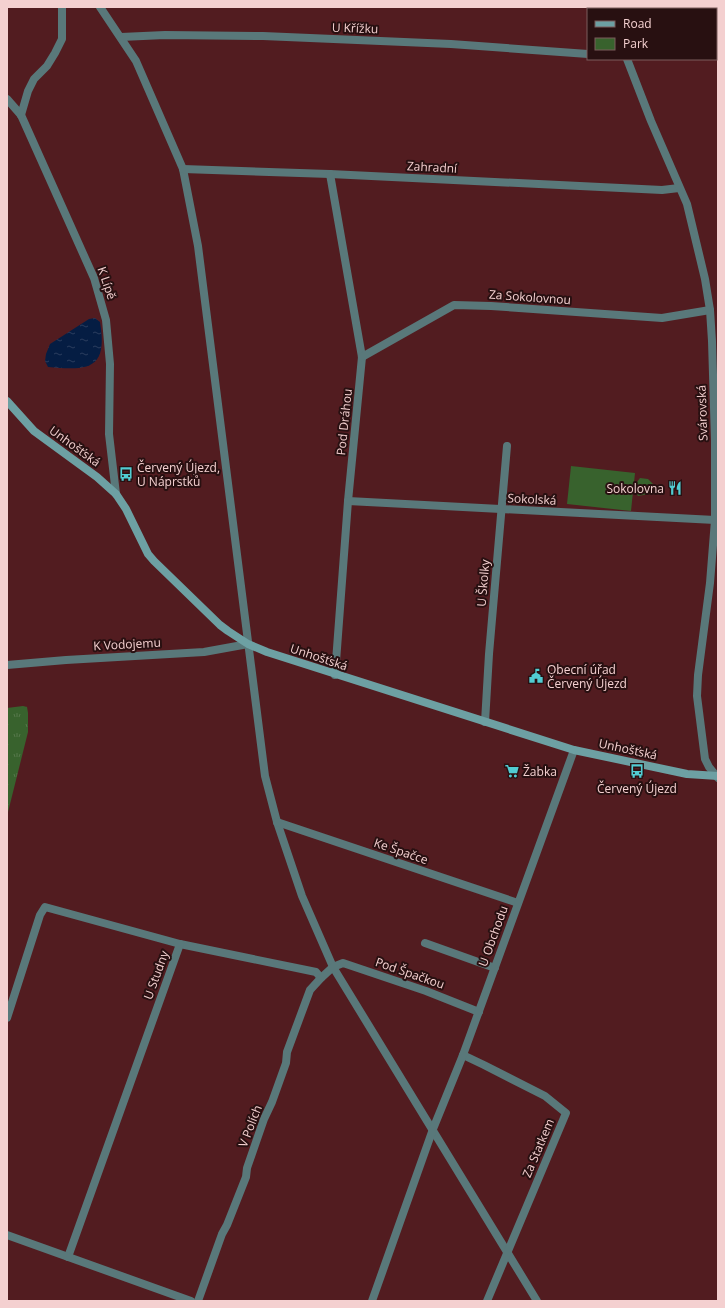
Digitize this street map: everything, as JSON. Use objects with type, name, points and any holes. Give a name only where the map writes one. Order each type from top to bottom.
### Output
[{"type":"main road","name":"Unhošťská","points":[[7,401],[34,431],[97,477],[116,494],[126,509],[148,554],[154,561],[220,626],[248,644],[335,675],[574,750],[687,774],[718,777]]},
{"type":"street","points":[[21,115],[28,90],[34,79],[47,66],[62,39],[62,7]]},
{"type":"street","points":[[100,7],[136,61],[183,169],[198,246],[265,776],[277,822],[302,896],[333,966],[537,1301]]},
{"type":"street","name":"U Křížku","points":[[121,37],[165,35],[263,36],[451,44],[587,54]]},
{"type":"street","name":"Svárovská","points":[[627,60],[651,121],[687,204],[705,280],[715,341],[715,520],[710,583],[698,674],[697,696],[705,756],[709,767],[718,777]]},
{"type":"street","name":"K Lípě","points":[[7,99],[21,115],[94,278],[106,320],[110,364],[109,434],[116,494]]},
{"type":"street","name":"Zahradní","points":[[183,169],[330,174],[662,190],[679,188]]},
{"type":"street","name":"Pod Dráhou","points":[[330,174],[362,357],[348,501],[335,675]]},
{"type":"street","name":"Za Sokolovnou","points":[[362,357],[454,305],[492,306],[662,318],[710,310]]},
{"type":"street","name":"U Školky","points":[[485,722],[490,646],[508,446]]},
{"type":"street","name":"Sokolská","points":[[348,501],[715,520]]},
{"type":"street","name":"K Vodojemu","points":[[7,665],[204,652],[248,644]]},
{"type":"street","name":"U Obchodu","points":[[433,1129],[479,1012],[574,750]]},
{"type":"street","name":"Ke Špačce","points":[[277,822],[518,903]]},
{"type":"street","name":"U Studny","points":[[7,1018],[40,915],[45,907],[180,944],[68,1257]]},
{"type":"street","points":[[425,943],[495,968]]},
{"type":"street","points":[[180,944],[316,972],[321,978]]},
{"type":"street","name":"Pod Špačkou","points":[[333,966],[344,963],[426,991],[479,1012]]},
{"type":"street","name":"V Polích","points":[[198,1301],[222,1234],[246,1177],[247,1168],[286,1063],[288,1052],[310,990],[333,966]]},
{"type":"street","name":"Za Statkem","points":[[463,1055],[545,1096],[566,1113],[487,1301]]},
{"type":"street","points":[[372,1301],[433,1129]]},
{"type":"street","points":[[7,1236],[190,1301]]},
{"type":"green space","points":[[571,466],[635,473],[631,511],[567,504]]},
{"type":"green space","points":[[640,478],[648,479],[654,485],[649,494],[638,496],[635,491],[637,482]]},
{"type":"green space","points":[[27,707],[28,732],[7,816],[7,708]]},
{"type":"water","points":[[95,318],[100,322],[102,338],[98,358],[92,364],[85,367],[48,367],[45,361],[50,344],[89,319]]},
{"type":"place","name":"Červený Újezd, U Náprstků","points":[[126,474]]},
{"type":"place","name":"Sokolovna","points":[[675,488]]},
{"type":"place","name":"Obecní úřad Červený Újezd","points":[[536,676]]},
{"type":"place","name":"Žabka","points":[[512,771]]},
{"type":"place","name":"Červený Újezd","points":[[637,771]]}]
